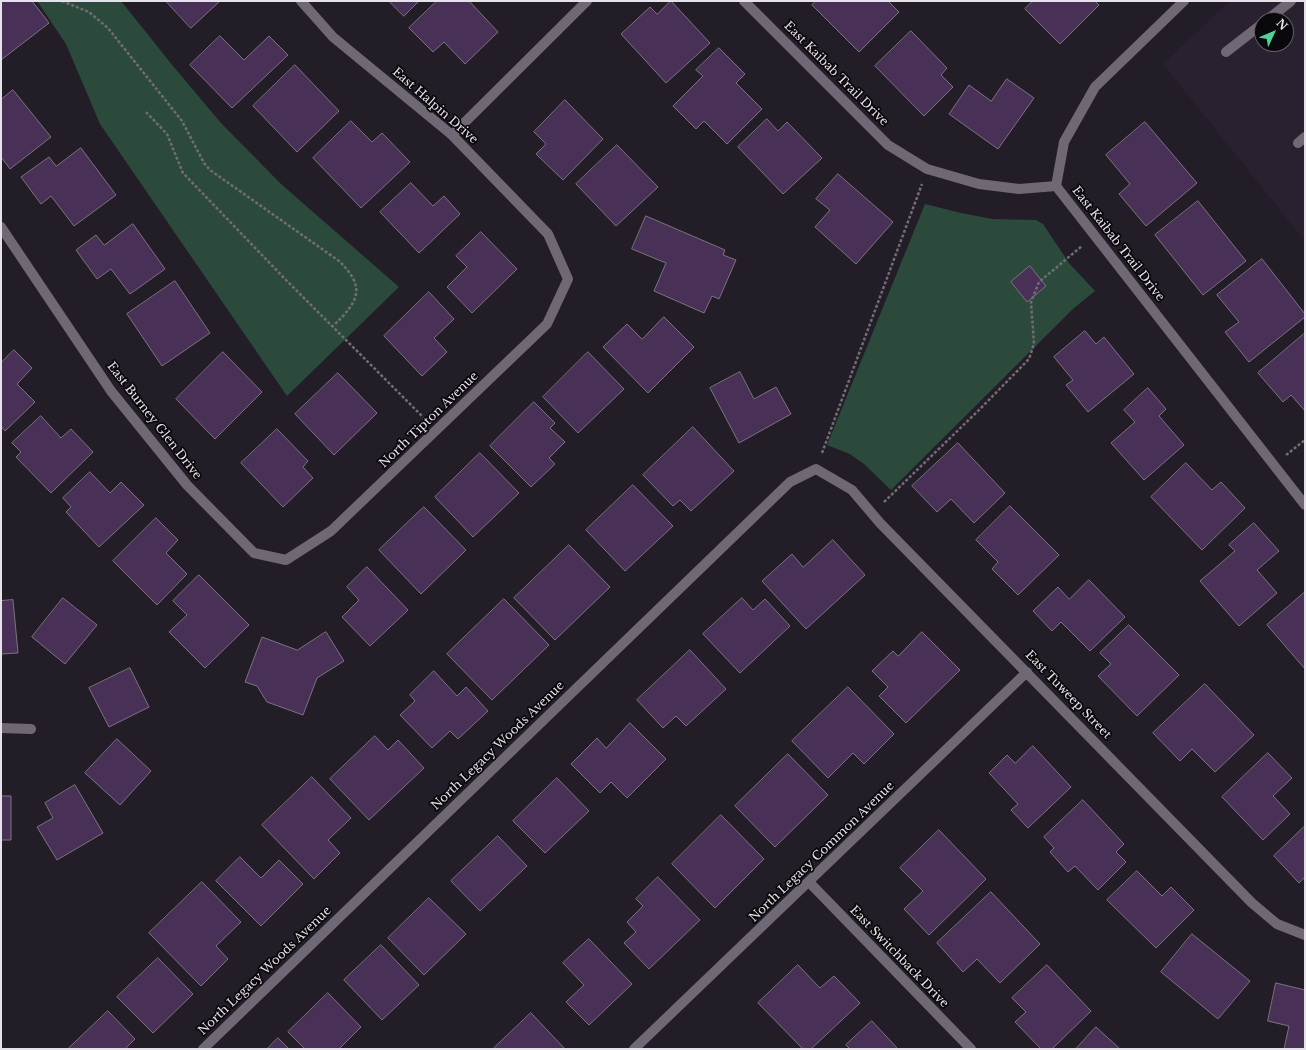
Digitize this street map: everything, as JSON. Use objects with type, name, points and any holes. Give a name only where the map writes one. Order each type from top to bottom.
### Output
[{"type":"street","name":"East Halpin Drive","points":[[301,1],[334,37],[452,136],[548,234],[568,279]]},
{"type":"street","points":[[452,136],[587,1]]},
{"type":"street","name":"East Kaibab Trail Drive","points":[[744,1],[888,145],[927,169],[979,184],[1019,189],[1056,186],[1305,505]]},
{"type":"street","points":[[1277,12],[1291,1]]},
{"type":"street","points":[[1056,186],[1064,142],[1095,87],[1182,2]]},
{"type":"street","points":[[1226,52],[1254,30]]},
{"type":"street","name":"East Burney Glen Drive","points":[[1,227],[111,391],[187,485],[254,553],[286,560]]},
{"type":"street","name":"North Tipton Avenue","points":[[286,560],[331,531],[548,324],[568,279]]},
{"type":"street","name":"East Tuweep Street","points":[[816,469],[852,490],[871,512],[1252,903],[1278,924],[1305,935]]},
{"type":"street","name":"North Legacy Woods Avenue","points":[[203,1049],[790,482],[816,469]]},
{"type":"street","name":"North Legacy Common Avenue","points":[[634,1049],[1027,672]]},
{"type":"street","points":[[1,728],[31,729]]},
{"type":"street","name":"East Switchback Drive","points":[[809,882],[971,1049]]},
{"type":"path","points":[[62,1],[89,12],[108,28],[182,122],[204,163],[210,170],[339,261],[347,269],[356,284],[354,298],[348,311],[333,326]]},
{"type":"path","points":[[146,112],[167,134],[183,173],[437,430]]},
{"type":"path","points":[[820,457],[927,169]]},
{"type":"path","points":[[871,512],[960,429],[1029,359],[1034,344],[1031,302],[1039,282],[1095,236]]},
{"type":"path","points":[[1284,456],[1305,440]]},
{"type":"shaded area","points":[[1230,1],[1305,1],[1305,241],[1163,64]]},
{"type":"green space","points":[[37,1],[121,1],[221,123],[281,184],[399,287],[287,396],[100,124],[66,44]]},
{"type":"green space","points":[[925,204],[992,219],[1036,220],[1043,224],[1069,263],[1095,291],[1074,308],[891,490],[864,464],[850,454],[827,445]]},
{"type":"building","points":[[1,1],[32,1],[49,23],[1,60]]},
{"type":"building","points":[[166,1],[220,1],[191,28]]},
{"type":"building","points":[[389,1],[419,1],[404,16]]},
{"type":"building","points":[[437,1],[469,1],[498,32],[465,64],[444,42],[433,52],[409,28]]},
{"type":"building","points":[[671,1],[710,43],[666,83],[621,34],[650,7],[657,14]]},
{"type":"building","points":[[816,1],[888,1],[899,12],[859,52],[812,5]]},
{"type":"building","points":[[1033,1],[1095,1],[1099,5],[1060,44],[1025,9]]},
{"type":"building","points":[[911,31],[947,68],[941,75],[953,87],[924,116],[875,66]]},
{"type":"building","points":[[220,36],[244,60],[269,36],[288,55],[232,108],[190,65]]},
{"type":"building","points":[[719,48],[745,74],[736,83],[762,109],[727,144],[704,121],[696,129],[673,106],[703,76],[696,70]]},
{"type":"building","points":[[295,65],[339,111],[297,152],[253,106]]},
{"type":"building","points":[[1007,79],[1034,98],[998,149],[949,114],[969,85],[991,101]]},
{"type":"building","points":[[13,90],[51,137],[10,169],[1,157],[1,100]]},
{"type":"building","points":[[565,100],[603,139],[563,180],[536,154],[546,144],[534,132]]},
{"type":"building","points":[[767,119],[778,131],[787,122],[822,158],[783,194],[738,147]]},
{"type":"building","points":[[351,121],[372,142],[382,133],[410,162],[361,208],[313,158]]},
{"type":"building","points":[[1145,122],[1197,183],[1146,226],[1119,194],[1130,184],[1106,155]]},
{"type":"building","points":[[617,145],[658,187],[616,226],[576,184]]},
{"type":"building","points":[[81,148],[116,195],[74,226],[51,196],[41,204],[21,177],[49,157],[56,166]]},
{"type":"building","points":[[838,174],[893,222],[856,264],[815,227],[830,210],[816,199]]},
{"type":"building","points":[[411,183],[433,206],[444,196],[460,214],[419,253],[380,212]]},
{"type":"building","points":[[1198,201],[1246,261],[1203,295],[1155,235]]},
{"type":"building","points":[[646,216],[725,250],[723,255],[736,260],[719,299],[712,296],[704,313],[654,291],[666,263],[632,249]]},
{"type":"building","points":[[133,224],[165,269],[130,294],[111,269],[97,279],[76,250],[96,235],[104,245]]},
{"type":"building","points":[[481,232],[517,269],[472,313],[447,287],[467,267],[456,256]]},
{"type":"building","points":[[1262,259],[1305,314],[1305,317],[1249,362],[1225,332],[1239,322],[1217,295]]},
{"type":"building","points":[[1030,266],[1046,286],[1027,302],[1011,282]]},
{"type":"building","points":[[175,281],[210,333],[162,366],[127,314]]},
{"type":"building","points":[[429,292],[454,319],[434,338],[447,352],[422,376],[384,336]]},
{"type":"building","points":[[664,317],[694,347],[648,393],[603,347],[627,324],[642,339]]},
{"type":"building","points":[[1085,331],[1096,344],[1104,337],[1134,374],[1088,412],[1066,385],[1073,380],[1054,357]]},
{"type":"building","points":[[1304,334],[1305,411],[1291,395],[1283,402],[1258,373]]},
{"type":"building","points":[[14,350],[32,368],[17,384],[35,402],[5,431],[1,426],[1,363]]},
{"type":"building","points":[[223,352],[262,392],[215,439],[176,399]]},
{"type":"building","points":[[588,352],[624,389],[578,433],[543,397]]},
{"type":"building","points":[[740,372],[754,399],[776,387],[791,414],[739,443],[710,388]]},
{"type":"building","points":[[338,373],[377,413],[334,455],[295,414]]},
{"type":"building","points":[[1148,388],[1166,409],[1159,416],[1184,445],[1144,480],[1111,443],[1135,422],[1124,410]]},
{"type":"building","points":[[534,402],[555,423],[550,428],[565,442],[549,458],[555,464],[531,487],[490,446]]},
{"type":"building","points":[[41,416],[61,438],[71,429],[93,452],[51,493],[16,457],[21,452],[12,443]]},
{"type":"building","points":[[693,427],[734,471],[691,511],[680,500],[673,506],[643,475]]},
{"type":"building","points":[[277,429],[308,461],[303,467],[313,478],[283,507],[241,463]]},
{"type":"building","points":[[958,443],[1005,493],[974,523],[951,499],[937,512],[912,486]]},
{"type":"building","points":[[480,453],[519,493],[473,537],[435,497]]},
{"type":"building","points":[[1186,463],[1212,490],[1221,482],[1245,508],[1202,550],[1151,497]]},
{"type":"building","points":[[90,472],[110,493],[121,482],[144,505],[99,547],[66,512],[71,507],[63,498]]},
{"type":"building","points":[[633,485],[673,526],[625,571],[586,530]]},
{"type":"building","points":[[1010,506],[1059,555],[1018,595],[992,569],[998,562],[976,540]]},
{"type":"building","points":[[424,507],[466,550],[421,594],[379,550]]},
{"type":"building","points":[[156,518],[178,540],[166,553],[187,574],[157,605],[113,561]]},
{"type":"building","points":[[1254,523],[1279,551],[1257,570],[1277,593],[1239,626],[1200,581],[1235,551],[1229,545]]},
{"type":"building","points":[[833,540],[865,575],[806,629],[762,581],[792,554],[803,567]]},
{"type":"building","points":[[569,545],[610,587],[555,640],[514,598]]},
{"type":"building","points":[[367,567],[408,610],[370,646],[342,617],[359,600],[347,587]]},
{"type":"building","points":[[199,575],[249,625],[205,668],[169,632],[187,615],[173,601]]},
{"type":"building","points":[[1089,580],[1125,617],[1090,651],[1061,622],[1052,631],[1033,611],[1058,587],[1069,599]]},
{"type":"building","points":[[1305,592],[1305,669],[1267,625]]},
{"type":"building","points":[[63,598],[97,625],[65,664],[32,637]]},
{"type":"building","points":[[742,598],[753,610],[765,599],[790,626],[740,673],[703,634]]},
{"type":"building","points":[[504,599],[549,645],[492,700],[447,654]]},
{"type":"building","points":[[13,600],[18,653],[1,654],[1,601]]},
{"type":"building","points":[[1129,625],[1179,675],[1137,716],[1098,676],[1111,664],[1100,653]]},
{"type":"building","points":[[326,632],[344,661],[317,678],[303,715],[267,702],[257,686],[245,682],[262,637],[297,650]]},
{"type":"building","points":[[922,632],[960,670],[906,723],[879,696],[888,687],[872,671],[893,651],[898,656]]},
{"type":"building","points":[[690,650],[726,689],[686,726],[676,716],[663,728],[637,700]]},
{"type":"building","points":[[130,668],[149,707],[109,727],[89,688]]},
{"type":"building","points":[[434,671],[457,696],[466,687],[488,711],[458,739],[450,731],[432,748],[400,715],[415,701],[410,695]]},
{"type":"building","points":[[1205,684],[1254,735],[1215,772],[1192,749],[1180,761],[1153,733]]},
{"type":"building","points":[[848,687],[894,734],[864,764],[853,753],[828,778],[792,741]]},
{"type":"building","points":[[630,723],[666,759],[627,798],[611,782],[600,793],[571,764],[597,738],[606,748]]},
{"type":"building","points":[[375,736],[388,750],[398,740],[424,768],[369,820],[330,779]]},
{"type":"building","points":[[117,739],[151,771],[120,805],[85,773]]},
{"type":"building","points":[[1033,746],[1071,787],[1028,828],[1011,810],[1018,804],[989,773],[1007,755],[1015,763]]},
{"type":"building","points":[[1268,753],[1292,778],[1273,796],[1290,814],[1263,840],[1222,797]]},
{"type":"building","points":[[788,754],[828,795],[775,847],[735,806]]},
{"type":"building","points":[[312,777],[351,818],[328,840],[340,853],[314,879],[262,825]]},
{"type":"building","points":[[557,778],[589,811],[545,853],[513,821]]},
{"type":"building","points":[[75,785],[103,833],[57,860],[37,827],[53,818],[45,803]]},
{"type":"building","points":[[1,796],[11,796],[11,840],[1,840]]},
{"type":"building","points":[[1083,800],[1124,844],[1116,852],[1126,862],[1098,890],[1075,866],[1068,872],[1050,852],[1054,848],[1044,837]]},
{"type":"building","points":[[721,815],[764,859],[715,908],[672,864]]},
{"type":"building","points":[[1305,826],[1305,877],[1299,883],[1274,856]]},
{"type":"building","points":[[939,830],[986,879],[929,935],[904,909],[923,891],[900,868]]},
{"type":"building","points":[[498,836],[527,866],[480,911],[451,881]]},
{"type":"building","points":[[240,857],[261,878],[279,860],[303,884],[261,926],[216,881]]},
{"type":"building","points":[[1137,871],[1162,896],[1171,887],[1194,910],[1156,948],[1107,900]]},
{"type":"building","points":[[658,877],[700,920],[649,969],[624,943],[636,932],[627,922],[643,906],[636,899]]},
{"type":"building","points":[[202,882],[241,922],[216,946],[228,959],[201,986],[149,933]]},
{"type":"building","points":[[991,892],[1040,944],[1000,983],[977,959],[963,972],[937,943]]},
{"type":"building","points":[[429,898],[466,934],[424,975],[388,938]]},
{"type":"building","points":[[1192,934],[1250,981],[1218,1019],[1161,972]]},
{"type":"building","points":[[589,939],[632,984],[589,1025],[566,1002],[584,985],[563,963]]},
{"type":"building","points":[[381,945],[419,985],[382,1020],[344,980]]},
{"type":"building","points":[[158,958],[193,994],[153,1033],[117,997]]},
{"type":"building","points":[[798,965],[820,988],[834,976],[860,1003],[811,1049],[803,1049],[758,1003]]},
{"type":"building","points":[[1047,965],[1091,1011],[1052,1049],[1041,1049],[1015,1022],[1026,1012],[1012,998]]},
{"type":"building","points":[[1276,983],[1305,990],[1305,1049],[1284,1049],[1289,1026],[1268,1021]]},
{"type":"building","points":[[328,993],[361,1027],[339,1049],[305,1049],[288,1032]]},
{"type":"building","points":[[108,1011],[135,1039],[125,1049],[68,1049]]},
{"type":"building","points":[[531,1013],[565,1049],[494,1049],[494,1048]]},
{"type":"building","points":[[872,1021],[898,1049],[850,1049],[846,1045]]},
{"type":"building","points":[[1096,1027],[1120,1049],[1076,1049]]},
{"type":"building","points":[[278,1038],[289,1049],[267,1049]]}]
